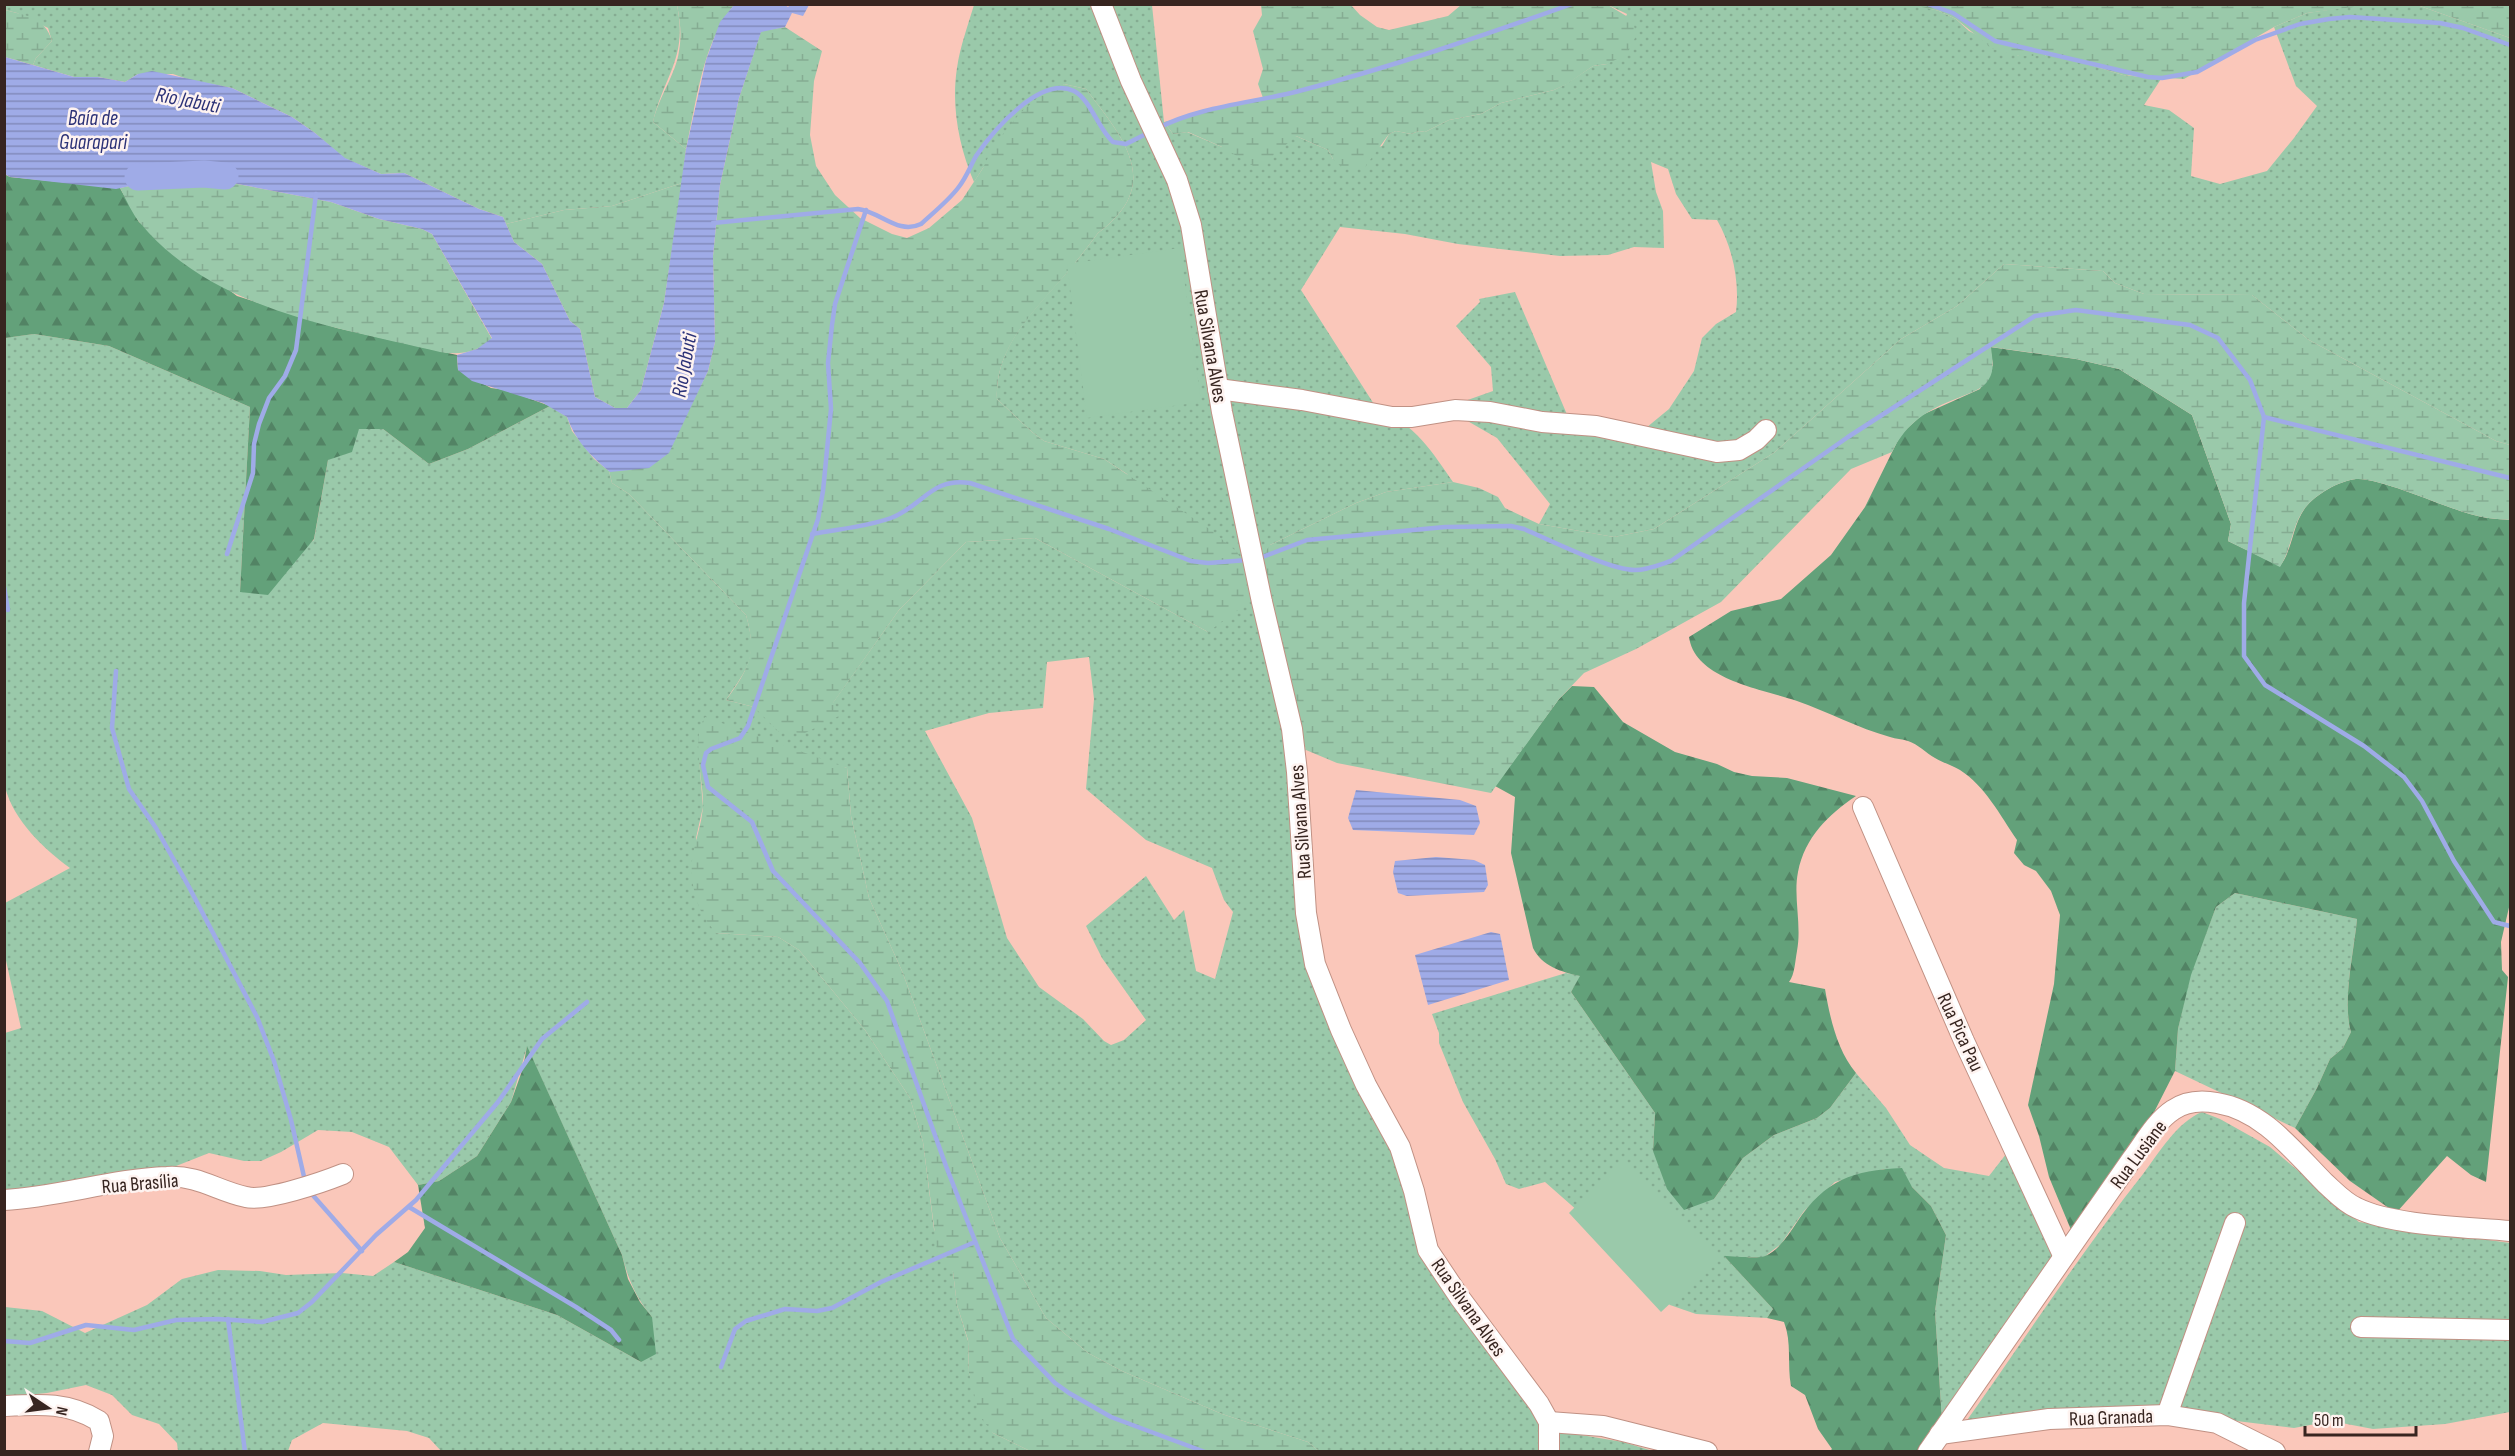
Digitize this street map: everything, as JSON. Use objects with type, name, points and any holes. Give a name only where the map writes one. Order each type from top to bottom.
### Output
[{"type":"street","name":"Rua Silvana Alves","points":[[1101,4],[1131,81],[1178,180],[1191,225],[1218,389],[1262,602],[1292,729],[1306,913],[1315,964],[1336,1020],[1366,1085],[1400,1147],[1412,1183],[1428,1250],[1460,1298],[1539,1404],[1549,1422]]},
{"type":"street","points":[[1218,389],[1302,400],[1392,417],[1412,417],[1455,410],[1490,411],[1542,422],[1596,426],[1717,452],[1739,450],[1756,440],[1766,430]]},
{"type":"street","name":"Rua Pica Pau","points":[[1863,807],[1964,1041],[2063,1255]]},
{"type":"street","name":"Rua Lusiane","points":[[1928,1452],[2063,1255],[2172,1110],[2196,1101],[2232,1107],[2263,1122],[2333,1190],[2360,1210],[2387,1218],[2511,1231]]},
{"type":"street","name":"Rua Brasília","points":[[4,1200],[168,1176],[202,1180],[247,1198],[309,1186],[343,1174]]},
{"type":"street","points":[[2167,1415],[2235,1223]]},
{"type":"street","points":[[2361,1327],[2511,1330]]},
{"type":"street","points":[[4,1406],[40,1404],[81,1410],[99,1421],[103,1436],[99,1452]]},
{"type":"street","name":"Rua Granada","points":[[1940,1434],[2049,1419],[2167,1415],[2217,1423],[2275,1452]]},
{"type":"street","points":[[1549,1452],[1549,1422],[1603,1426],[1707,1452]]},
{"type":"green space","points":[[5,4],[677,5],[680,23],[677,53],[653,122],[686,149],[682,183],[612,206],[564,210],[506,224],[503,217],[479,209],[404,173],[381,174],[344,158],[292,117],[232,88],[190,80],[173,74],[138,74],[125,82],[98,77],[74,77],[33,65],[36,58],[52,41],[48,28],[17,13],[5,10]]},
{"type":"green space","points":[[1913,4],[1939,11],[1956,19],[1969,31],[2019,56],[2045,56],[2048,52],[2123,75],[2161,79],[2144,105],[2169,110],[2194,128],[2191,176],[2220,184],[2267,171],[2317,106],[2296,86],[2274,27],[2307,13],[2369,4],[2420,6],[2510,38],[2510,445],[2496,441],[2309,340],[2252,295],[2144,294],[2115,283],[2103,271],[2004,264],[1957,306],[1901,339],[1775,452],[1654,529],[1614,537],[1539,524],[1550,504],[1497,438],[1445,408],[1493,391],[1491,367],[1456,326],[1480,302],[1479,299],[1515,292],[1571,424],[1635,437],[1669,409],[1694,371],[1702,338],[1716,324],[1736,312],[1737,288],[1734,264],[1722,230],[1717,220],[1692,219],[1676,194],[1668,169],[1651,162],[1656,192],[1663,211],[1664,248],[1634,247],[1608,255],[1560,256],[1340,227],[1301,290],[1379,412],[1391,416],[1413,431],[1453,482],[1386,492],[1356,503],[1270,545],[1295,715],[1306,750],[1299,755],[1303,914],[1415,1203],[1430,1259],[1557,1431],[1623,1442],[1653,1451],[1319,1451],[1308,1442],[1222,1414],[1122,1371],[1088,1353],[1046,1318],[1000,1238],[902,971],[869,898],[851,816],[847,768],[699,733],[703,807],[696,838],[716,933],[778,937],[799,950],[865,1030],[910,1098],[923,1142],[934,1229],[953,1272],[957,1305],[968,1341],[969,1373],[993,1433],[1030,1451],[442,1452],[429,1438],[407,1431],[323,1423],[292,1440],[288,1451],[178,1451],[177,1443],[159,1424],[132,1415],[112,1395],[86,1385],[47,1393],[5,1397],[5,1307],[42,1311],[85,1333],[147,1305],[182,1279],[218,1270],[260,1271],[286,1275],[342,1273],[373,1276],[394,1262],[557,1315],[641,1362],[652,1317],[633,1288],[622,1255],[527,1047],[511,1102],[477,1156],[439,1181],[418,1185],[389,1147],[352,1132],[318,1130],[261,1161],[244,1161],[209,1153],[161,1172],[5,1197],[5,1033],[21,1028],[5,956],[5,903],[70,868],[50,852],[22,822],[5,787],[4,338],[34,334],[109,346],[250,407],[240,592],[314,540],[328,460],[359,429],[383,429],[429,464],[468,449],[550,406],[567,417],[572,431],[594,459],[609,471],[612,483],[629,494],[746,615],[751,641],[749,660],[741,678],[726,700],[754,707],[762,713],[842,714],[832,704],[899,610],[966,542],[1035,538],[1208,632],[1127,474],[1104,459],[1044,441],[997,399],[998,379],[1010,344],[1020,328],[1098,233],[1118,215],[1129,197],[1133,179],[1131,161],[1124,144],[1100,108],[1086,89],[1064,84],[983,168],[974,182],[960,141],[955,82],[958,60],[974,5],[1152,5],[1164,122],[1173,134],[1187,132],[1222,147],[1296,136],[1328,150],[1333,159],[1382,146],[1389,134],[1396,131],[1411,134],[1419,131],[1425,132],[1449,120],[1481,114],[1501,103],[1554,90],[1593,66],[1607,64],[1627,14],[1608,5]],"holes":[[[1089,657],[1094,699],[1086,789],[1146,840],[1212,868],[1224,900],[1233,912],[1215,979],[1196,971],[1184,910],[1174,920],[1146,876],[1086,926],[1102,958],[1146,1020],[1124,1040],[1111,1045],[1104,1041],[1083,1019],[1039,987],[1007,938],[972,818],[925,731],[989,713],[1043,708],[1047,662]]]},
{"type":"green space","points":[[677,5],[734,5],[723,20],[715,37],[702,73],[686,149],[653,122],[677,60],[680,45],[680,22]]},
{"type":"green space","points":[[1261,5],[1351,5],[1360,15],[1377,27],[1389,30],[1448,16],[1461,5],[1608,5],[1633,20],[1636,36],[1627,54],[1607,64],[1593,66],[1554,90],[1501,103],[1481,114],[1449,120],[1425,132],[1419,131],[1411,134],[1396,131],[1389,134],[1365,167],[1344,169],[1333,159],[1328,150],[1296,136],[1258,169],[1222,147],[1188,132],[1173,134],[1164,122],[1263,98],[1258,84],[1263,69],[1253,31],[1262,15]]},
{"type":"green space","points":[[1913,5],[2369,5],[2307,13],[2274,27],[2184,79],[2123,75],[2049,52],[2045,56],[2019,56],[1993,49],[1956,19],[1939,11]]},
{"type":"green space","points":[[2392,5],[2510,5],[2510,38],[2420,6]]},
{"type":"green space","points":[[5,10],[40,22],[49,33],[52,41],[36,58],[33,65],[5,57]]},
{"type":"green space","points":[[785,27],[822,51],[814,81],[810,135],[816,166],[835,195],[860,218],[892,234],[907,238],[929,228],[962,200],[983,168],[994,145],[1020,113],[1042,94],[1064,84],[1086,89],[1113,126],[1131,161],[1133,179],[1129,197],[1118,215],[1098,233],[1021,328],[1003,361],[998,379],[997,399],[1044,441],[1104,459],[1211,530],[1237,552],[1249,574],[1251,586],[1249,602],[1208,632],[1035,538],[966,542],[899,610],[833,703],[843,714],[805,733],[779,732],[754,707],[726,700],[749,660],[751,640],[746,615],[629,494],[612,483],[609,471],[688,411],[708,371],[715,342],[713,256],[720,185],[739,98],[761,31]]},
{"type":"green space","points":[[4,174],[10,177],[120,188],[139,222],[237,296],[337,328],[457,355],[458,370],[491,388],[506,390],[550,406],[468,449],[429,464],[383,429],[359,429],[352,452],[328,460],[314,539],[268,595],[240,592],[250,407],[109,346],[34,334],[5,338]]},
{"type":"green space","points":[[185,174],[331,202],[432,234],[492,339],[468,352],[440,352],[360,334],[278,311],[240,296],[203,277],[170,253],[141,224],[120,188]]},
{"type":"green space","points":[[682,183],[664,303],[641,390],[627,408],[615,408],[595,397],[580,329],[570,321],[542,264],[514,242],[506,224],[564,210],[612,206]]},
{"type":"green space","points":[[1180,248],[1201,402],[1087,418],[1067,264]]},
{"type":"green space","points":[[2004,264],[2103,271],[2115,283],[2144,294],[2252,295],[2309,340],[2496,441],[2510,445],[2510,520],[2470,514],[2380,483],[2349,480],[2321,493],[2305,508],[2297,522],[2280,567],[2228,541],[2231,524],[2192,415],[2119,369],[2076,359],[1991,347],[1992,371],[1983,386],[1927,412],[1904,433],[1892,452],[1851,469],[1721,602],[1636,649],[1584,673],[1559,699],[1491,793],[1337,763],[1306,750],[1295,715],[1262,557],[1270,545],[1356,503],[1386,492],[1453,482],[1479,488],[1498,497],[1505,508],[1539,524],[1614,537],[1654,529],[1775,452],[1901,339],[1957,306]]},
{"type":"green space","points":[[1990,347],[2076,359],[2119,369],[2192,415],[2231,524],[2228,541],[2280,566],[2288,552],[2297,522],[2305,508],[2321,493],[2349,480],[2380,483],[2470,514],[2510,520],[2510,903],[2501,942],[2502,970],[2508,977],[2486,1182],[2471,1175],[2447,1156],[2396,1213],[2350,1181],[2295,1128],[2330,1059],[2343,1048],[2351,1032],[2348,991],[2357,919],[2235,893],[2216,907],[2191,975],[2178,1029],[2175,1071],[2147,1126],[2074,1237],[2049,1177],[2039,1136],[2028,1105],[2054,984],[2060,915],[2051,891],[2036,871],[2024,865],[2014,853],[2017,840],[1985,793],[1960,770],[1938,760],[1912,742],[1892,738],[1797,701],[1732,681],[1717,673],[1694,652],[1689,637],[1731,611],[1781,599],[1831,555],[1865,507],[1901,434],[1922,415],[1980,389],[1993,365]]},
{"type":"green space","points":[[1572,686],[1594,687],[1623,722],[1675,752],[1717,764],[1734,772],[1752,776],[1787,778],[1856,796],[1819,828],[1801,859],[1796,891],[1799,931],[1794,971],[1789,982],[1825,989],[1839,1044],[1856,1073],[1830,1108],[1817,1118],[1774,1135],[1743,1158],[1714,1199],[1684,1210],[1667,1189],[1653,1151],[1655,1113],[1571,992],[1580,976],[1547,964],[1533,948],[1511,853],[1515,797],[1495,786],[1559,699]]},
{"type":"green space","points":[[705,717],[847,768],[851,816],[869,898],[902,971],[1000,1238],[1046,1318],[1088,1353],[1122,1371],[1222,1414],[1308,1442],[1319,1451],[1030,1451],[993,1433],[980,1417],[969,1373],[968,1340],[957,1305],[953,1272],[938,1258],[923,1142],[910,1098],[865,1030],[799,950],[778,937],[716,933],[700,909],[691,870],[703,803],[698,747],[701,726]]},
{"type":"green space","points":[[2235,893],[2357,919],[2348,991],[2351,1032],[2343,1048],[2330,1059],[2295,1128],[2175,1071],[2178,1029],[2190,975],[2216,907]]},
{"type":"green space","points":[[1566,973],[1581,976],[1571,992],[1655,1113],[1653,1151],[1714,1199],[1743,1158],[1774,1135],[1817,1118],[1830,1108],[1856,1073],[1886,1108],[1910,1145],[1944,1168],[1989,1176],[2010,1149],[2055,1260],[1942,1422],[1935,1311],[1946,1235],[1931,1206],[1912,1187],[1884,1169],[1835,1182],[1804,1211],[1781,1244],[1764,1257],[1725,1257],[1773,1309],[1767,1318],[1696,1314],[1670,1305],[1651,1290],[1604,1234],[1545,1182],[1519,1189],[1506,1184],[1495,1159],[1463,1102],[1439,1043],[1439,1033],[1432,1014]]},
{"type":"green space","points":[[527,1046],[622,1255],[628,1279],[640,1302],[652,1317],[656,1354],[641,1362],[557,1315],[394,1262],[408,1252],[425,1228],[418,1185],[439,1181],[477,1156],[511,1102],[523,1068]]},
{"type":"green space","points":[[2202,1112],[2220,1119],[2270,1147],[2359,1222],[2510,1243],[2510,1412],[2445,1424],[2373,1429],[2331,1421],[2294,1428],[2154,1411],[1965,1423],[2097,1235],[2162,1148],[2184,1123]]},
{"type":"green space","points":[[1622,1159],[1720,1257],[1661,1312],[1569,1213]]},
{"type":"green space","points":[[1902,1168],[1912,1187],[1931,1206],[1946,1235],[1935,1311],[1942,1422],[1924,1451],[1830,1451],[1832,1449],[1818,1429],[1805,1395],[1791,1386],[1788,1337],[1784,1322],[1767,1318],[1773,1309],[1724,1256],[1765,1256],[1779,1246],[1818,1196],[1830,1187],[1842,1180],[1869,1171]]},
{"type":"water","name":"Baía de Guarapari","points":[[734,5],[785,5],[788,7],[790,5],[809,5],[803,16],[792,13],[785,27],[761,32],[739,98],[720,185],[713,256],[715,342],[708,371],[669,453],[649,468],[610,472],[584,448],[567,417],[543,403],[472,381],[458,370],[457,355],[477,349],[492,338],[432,234],[422,229],[379,219],[331,202],[186,174],[116,189],[10,177],[5,174],[5,57],[74,77],[98,77],[125,82],[138,74],[152,71],[232,88],[292,117],[345,158],[381,174],[404,173],[479,209],[503,217],[514,242],[542,264],[570,321],[580,329],[595,397],[615,408],[627,408],[641,390],[664,303],[686,149],[706,60],[720,22]]},
{"type":"water","points":[[1356,790],[1460,800],[1476,806],[1480,823],[1474,835],[1353,830],[1348,818]]},
{"type":"water","points":[[1436,857],[1474,860],[1485,865],[1488,885],[1484,892],[1407,896],[1398,893],[1393,872],[1395,861]]},
{"type":"water","points":[[1491,932],[1500,934],[1509,980],[1428,1005],[1415,955]]},
{"type":"waterway","points":[[1158,128],[1209,110],[1299,91],[1368,72],[1572,4]]},
{"type":"waterway","points":[[1928,4],[1953,13],[1995,41],[2148,77],[2162,78],[2197,72],[2255,40],[2300,24],[2350,17],[2440,23],[2463,28],[2510,45]]},
{"type":"waterway","points":[[713,223],[858,209],[905,227],[921,224],[958,188],[976,156],[1006,120],[1033,98],[1047,91],[1061,88],[1080,95],[1113,142],[1126,144],[1148,133]]},
{"type":"waterway","name":"Rio Jabuti","points":[[138,177],[204,174],[225,176]]},
{"type":"waterway","points":[[227,554],[253,473],[254,444],[259,424],[269,398],[285,376],[296,350],[316,194]]},
{"type":"waterway","points":[[866,210],[835,304],[828,363],[831,409],[818,519],[748,726],[740,738],[706,753],[703,765],[708,787],[752,822],[773,871],[860,963],[887,1001],[946,1166],[1013,1339],[1055,1383],[1069,1393],[1111,1417],[1205,1452]]},
{"type":"waterway","points":[[1257,559],[1307,540],[1445,527],[1511,526],[1524,529],[1580,554],[1624,569],[1648,568],[1671,561],[1848,437],[2035,316],[2076,310],[2190,325],[2218,338],[2250,380],[2264,417],[2244,603],[2244,656],[2265,685],[2364,746],[2404,777],[2422,801],[2454,861],[2494,922],[2510,926]]},
{"type":"waterway","points":[[2264,417],[2510,478]]},
{"type":"waterway","points":[[812,534],[862,526],[891,518],[902,513],[936,488],[957,482],[970,483],[1109,529],[1191,561],[1208,563],[1248,560]]},
{"type":"waterway","points":[[4,587],[8,610]]},
{"type":"waterway","points":[[116,671],[112,728],[129,789],[156,828],[257,1017],[274,1061],[305,1181]]},
{"type":"waterway","points":[[4,1341],[30,1343],[86,1325],[134,1330],[176,1320],[218,1319],[262,1322],[298,1313],[312,1302],[376,1235],[416,1200],[498,1102],[542,1039],[587,1002]]},
{"type":"waterway","points":[[310,1192],[362,1251]]},
{"type":"waterway","points":[[409,1207],[576,1307],[611,1330],[619,1340]]},
{"type":"waterway","points":[[721,1367],[735,1329],[746,1321],[785,1309],[817,1311],[832,1308],[881,1282],[975,1242]]},
{"type":"waterway","points":[[228,1319],[245,1452]]}]
